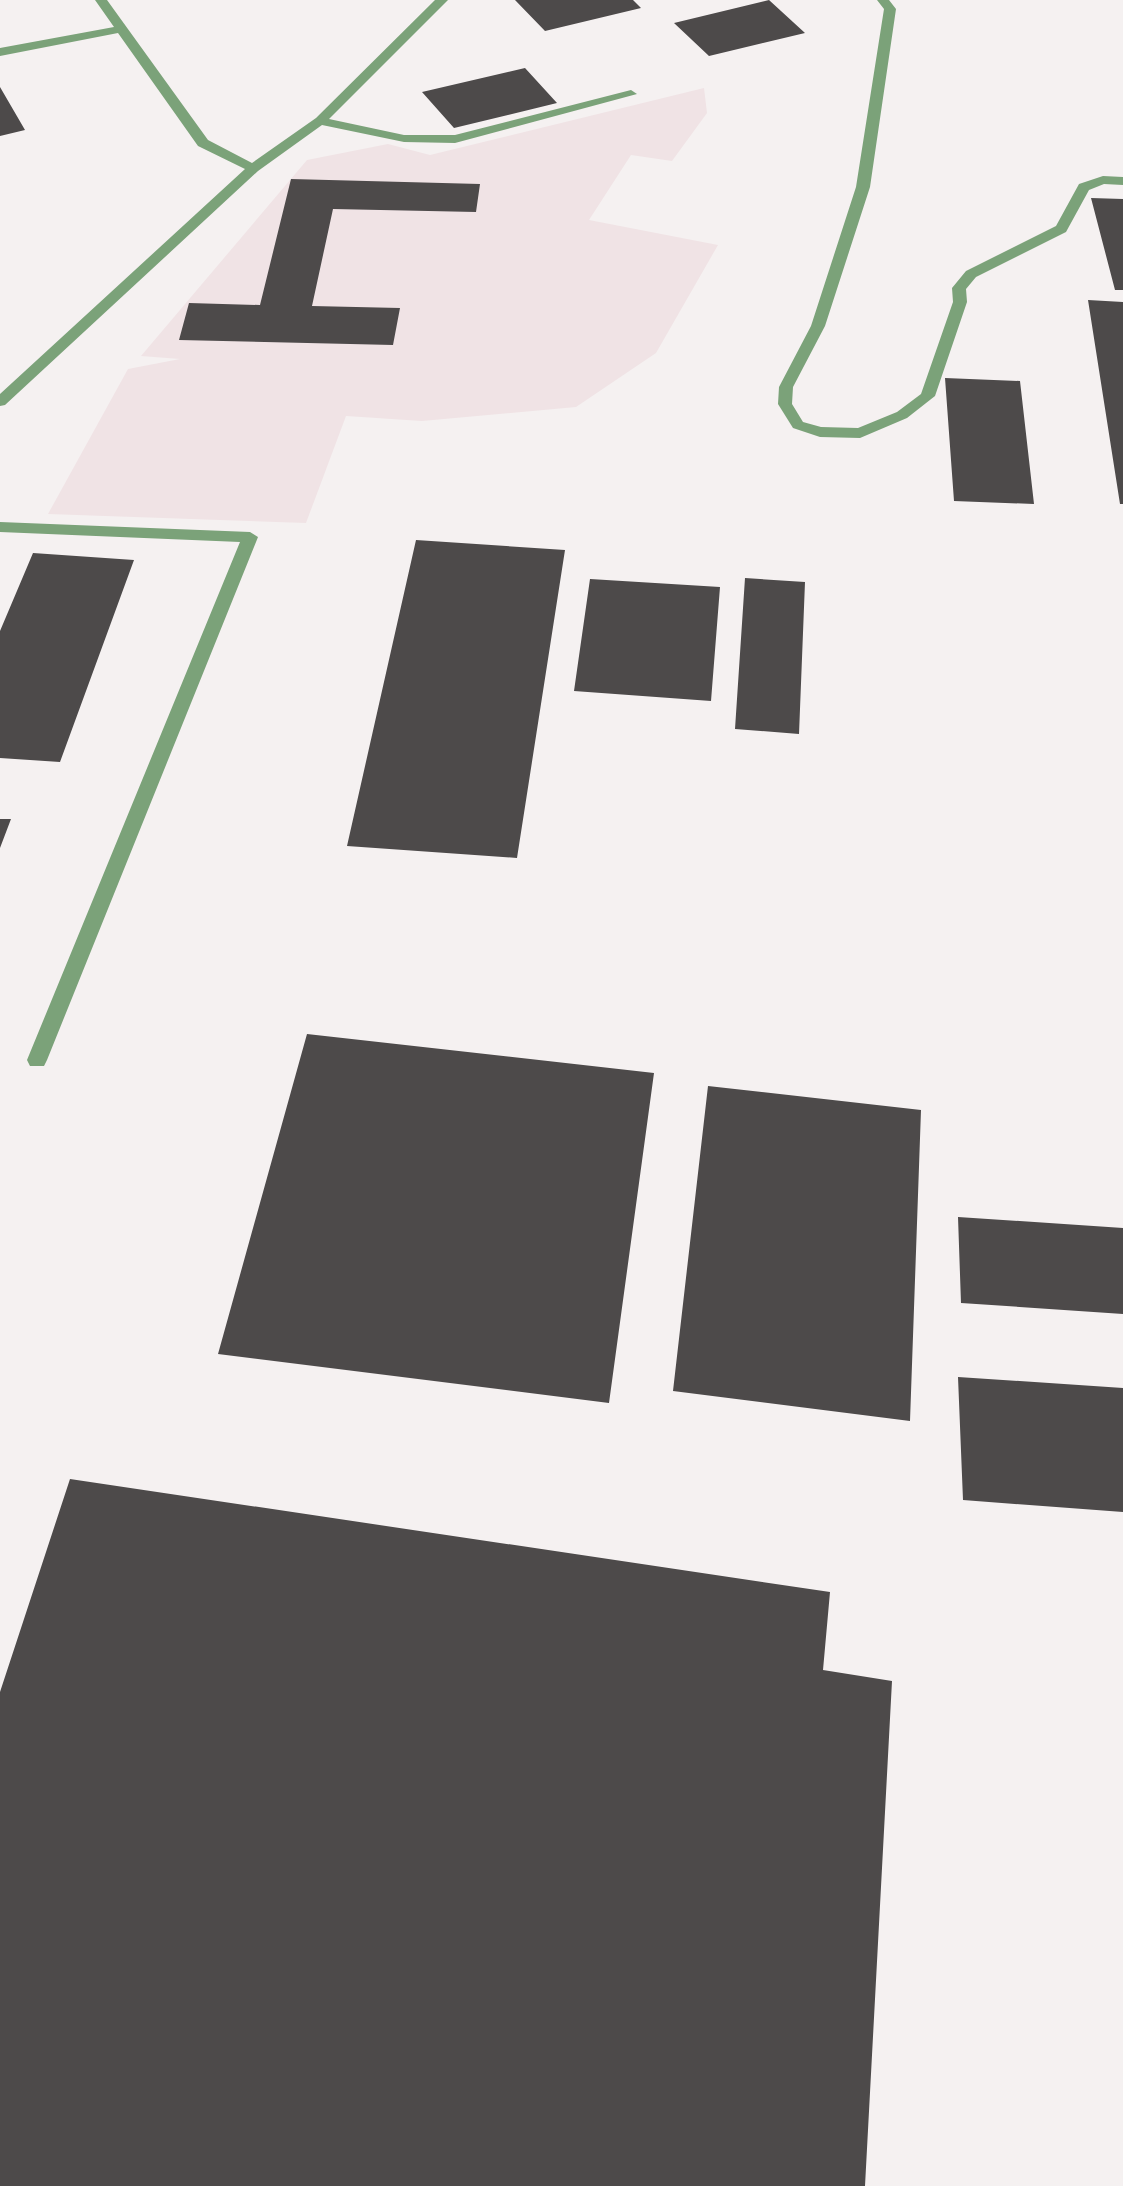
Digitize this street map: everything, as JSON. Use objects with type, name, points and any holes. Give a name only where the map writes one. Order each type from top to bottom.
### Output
[{"type":"street","points":[[101,0],[203,143],[253,168]]},
{"type":"street","points":[[0,402],[253,168],[320,121],[442,0]]},
{"type":"street","points":[[883,0],[890,9],[863,187],[818,326],[786,387],[785,404],[798,425],[820,432],[860,433],[902,415],[928,396],[960,302],[959,288],[971,274],[1061,229],[1084,187],[1103,180],[1123,181]]},
{"type":"street","points":[[0,52],[120,29]]},
{"type":"street","points":[[320,121],[408,141],[429,142],[455,139],[631,94]]},
{"type":"street","points":[[0,527],[250,537],[37,1060]]},
{"type":"shaded area","points":[[704,88],[707,113],[672,161],[631,155],[589,220],[718,245],[656,353],[576,407],[422,421],[346,416],[306,523],[48,514],[128,369],[180,359],[141,356],[307,160],[388,144],[430,155]]},
{"type":"building","points":[[515,0],[633,0],[641,8],[545,31]]},
{"type":"building","points":[[769,0],[805,33],[709,56],[674,23]]},
{"type":"building","points":[[525,68],[557,103],[454,128],[422,92]]},
{"type":"building","points":[[0,87],[25,130],[0,136]]},
{"type":"building","points":[[291,179],[480,184],[476,212],[333,209],[312,306],[400,308],[393,345],[179,340],[189,303],[260,305]]},
{"type":"building","points":[[1091,198],[1123,199],[1123,290],[1115,290]]},
{"type":"building","points":[[1088,300],[1123,302],[1123,504],[1120,504]]},
{"type":"building","points":[[945,378],[1020,381],[1034,504],[954,501]]},
{"type":"building","points":[[416,540],[565,550],[517,858],[347,846]]},
{"type":"building","points":[[33,553],[134,560],[60,762],[0,758],[0,631]]},
{"type":"building","points":[[745,578],[805,582],[799,734],[735,729]]},
{"type":"building","points":[[590,579],[720,587],[711,701],[574,691]]},
{"type":"building","points":[[0,819],[11,819],[0,848]]},
{"type":"building","points":[[307,1034],[654,1073],[609,1403],[218,1354]]},
{"type":"building","points":[[708,1086],[921,1110],[910,1421],[673,1391]]},
{"type":"building","points":[[958,1217],[1123,1228],[1123,1314],[961,1303]]},
{"type":"building","points":[[958,1377],[1123,1388],[1123,1512],[963,1500]]},
{"type":"building","points":[[70,1479],[830,1592],[823,1670],[892,1681],[865,2186],[0,2186],[0,1692]]}]
